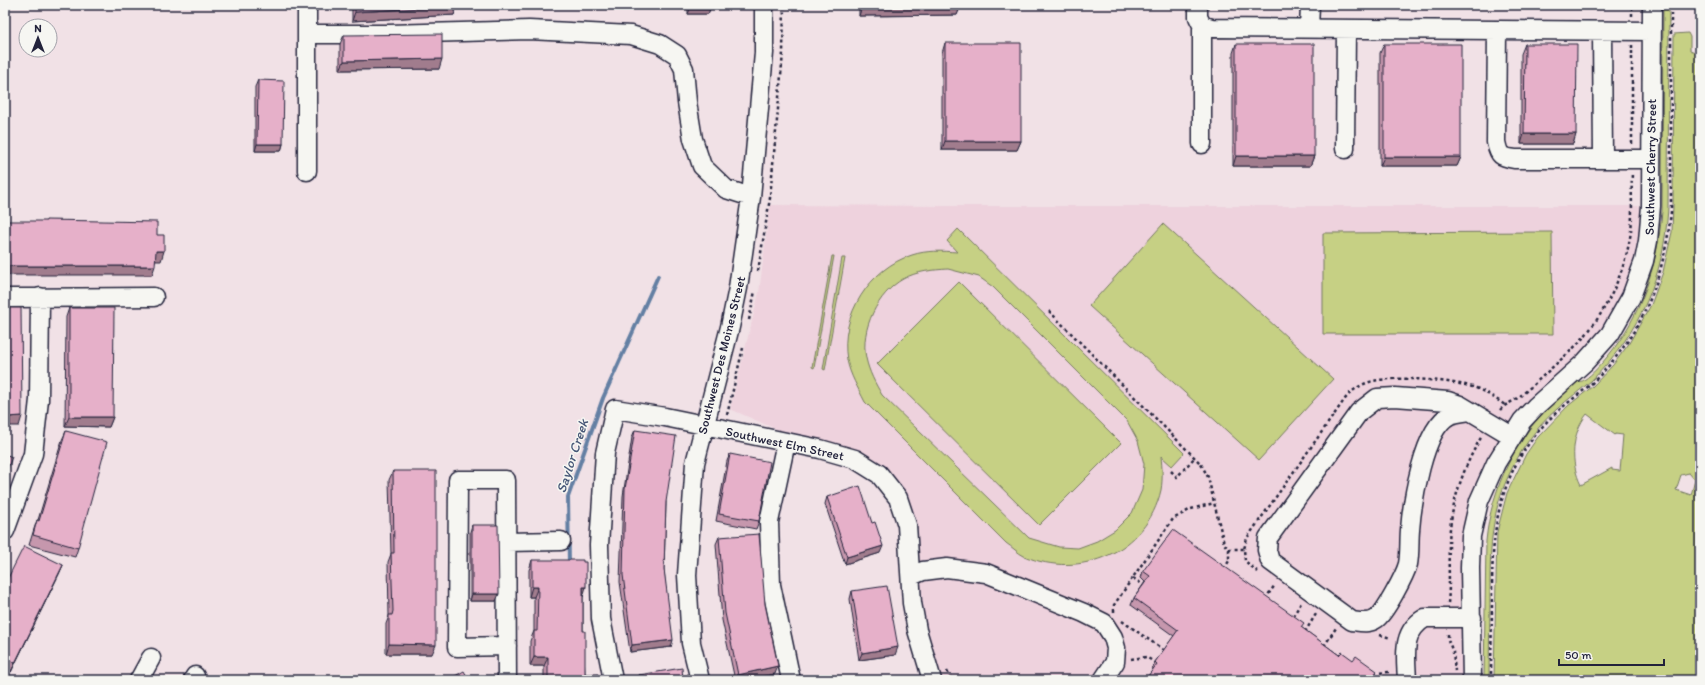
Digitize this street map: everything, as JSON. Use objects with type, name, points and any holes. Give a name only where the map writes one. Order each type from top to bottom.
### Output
[{"type":"street","points":[[307,5],[307,171]]},
{"type":"street","name":"Southwest Des Moines Street","points":[[700,680],[691,643],[687,575],[695,463],[730,328],[738,288],[751,197],[764,53],[764,5]]},
{"type":"street","points":[[1198,5],[1198,17],[1202,25],[1202,144]]},
{"type":"street","points":[[1309,29],[1310,5]]},
{"type":"street","name":"Southwest Cherry Street","points":[[1472,680],[1470,568],[1472,536],[1474,518],[1487,480],[1512,436],[1522,422],[1536,406],[1598,349],[1613,329],[1631,297],[1639,277],[1648,241],[1652,206],[1652,5]]},
{"type":"street","points":[[1202,25],[1212,28],[1652,31]]},
{"type":"street","points":[[1345,149],[1346,29]]},
{"type":"street","points":[[307,34],[389,34],[529,30],[631,35],[660,44],[677,55],[684,69],[693,139],[702,166],[726,189],[751,197]]},
{"type":"street","points":[[1497,30],[1496,142],[1498,152],[1504,157],[1515,159],[1652,159]]},
{"type":"street","points":[[1602,31],[1603,159]]},
{"type":"street","points":[[5,531],[32,454],[39,400],[40,297]]},
{"type":"street","points":[[5,298],[154,297]]},
{"type":"street","points":[[1470,411],[1449,416],[1438,427],[1424,453],[1416,488],[1410,530],[1408,564],[1386,607],[1376,619],[1363,623],[1352,621],[1270,561],[1267,550],[1268,538],[1359,412],[1377,398],[1395,396],[1448,401],[1460,405],[1512,436]]},
{"type":"street","name":"Southwest Elm Street","points":[[613,680],[601,619],[599,545],[605,453],[615,409],[786,442],[855,459],[879,474],[898,498],[907,525],[912,603],[916,630],[932,680]]},
{"type":"street","points":[[786,442],[769,522],[771,585],[790,680]]},
{"type":"street","points":[[507,646],[457,647],[458,480],[506,480],[506,542],[507,646],[507,680]]},
{"type":"street","points":[[506,542],[561,541]]},
{"type":"street","points":[[911,576],[923,572],[947,568],[986,573],[1084,612],[1104,623],[1113,637],[1116,648],[1115,662],[1103,680]]},
{"type":"street","points":[[1407,680],[1406,644],[1409,633],[1418,622],[1425,618],[1472,618]]},
{"type":"street","points":[[139,680],[151,658]]},
{"type":"path","points":[[1499,410],[1518,398],[1566,355],[1590,329],[1608,300],[1620,270],[1631,231],[1632,5]]},
{"type":"path","points":[[1049,311],[1201,464],[1208,477],[1224,544],[1228,549],[1229,561],[1224,570],[1218,566]]},
{"type":"path","points":[[1264,576],[1246,564],[1244,558],[1244,549],[1250,533],[1345,399],[1349,394],[1363,384],[1373,381],[1395,379],[1461,384],[1477,388],[1505,405]]},
{"type":"path","points":[[709,407],[735,414]]},
{"type":"path","points":[[1171,471],[1177,477],[1195,457]]},
{"type":"path","points":[[1115,615],[1113,611],[1114,605],[1174,518],[1183,512],[1214,503]]},
{"type":"path","points":[[1166,529],[1170,532]]},
{"type":"path","points":[[1228,549],[1244,549]]},
{"type":"path","points":[[1133,578],[1145,586]]},
{"type":"path","points":[[1269,580],[1282,589]]},
{"type":"path","points":[[1263,602],[1275,584]]},
{"type":"path","points":[[1295,598],[1306,607]]},
{"type":"path","points":[[1290,621],[1301,603]]},
{"type":"path","points":[[1311,611],[1321,618]]},
{"type":"path","points":[[1302,637],[1316,614]]},
{"type":"path","points":[[1118,618],[1165,652]]},
{"type":"path","points":[[1331,625],[1341,632]]},
{"type":"path","points":[[1321,651],[1336,628]]},
{"type":"path","points":[[1448,633],[1448,640],[1453,652],[1454,675]]},
{"type":"path","points":[[1378,635],[1391,638]]},
{"type":"path","points":[[946,669],[950,680]]},
{"type":"path","points":[[1372,676],[1375,672],[1391,672]]},
{"type":"path","points":[[1126,680],[1139,680]]},
{"type":"shaded area","points":[[770,205],[1651,206],[1631,297],[1536,406],[1479,501],[1472,680],[932,680],[907,525],[879,474],[730,409],[759,293]]},
{"type":"green space","points":[[1663,5],[1669,5],[1668,208],[1666,233],[1661,257],[1647,301],[1637,322],[1624,342],[1592,380],[1561,405],[1535,432],[1517,458],[1502,491],[1494,520],[1492,535],[1490,565],[1489,680],[1484,680],[1486,541],[1489,521],[1500,483],[1518,446],[1541,414],[1573,383],[1583,381],[1591,375],[1620,340],[1639,306],[1652,269],[1657,250],[1662,211]]},
{"type":"green space","points":[[1688,33],[1690,37],[1690,50],[1700,54],[1700,680],[1494,680],[1497,532],[1507,493],[1526,454],[1538,437],[1568,406],[1593,386],[1613,365],[1628,345],[1651,305],[1663,272],[1672,232],[1674,34]],"holes":[[[1587,414],[1615,435],[1623,435],[1620,471],[1612,470],[1612,468],[1581,485],[1575,467],[1574,449],[1578,430]],[[1689,473],[1695,480],[1691,495],[1676,490],[1681,475]]]},
{"type":"green space","points":[[1163,224],[1333,379],[1259,460],[1089,306]]},
{"type":"green space","points":[[958,229],[1184,453],[1172,466],[1161,456],[1162,486],[1153,512],[1142,530],[1126,544],[1108,555],[1088,562],[1067,565],[1045,563],[1024,556],[1006,543],[865,402],[857,387],[848,366],[846,343],[848,327],[853,311],[861,296],[871,282],[897,261],[923,252],[957,252],[947,241]],"holes":[[[948,269],[979,277],[993,287],[1127,421],[1138,441],[1144,464],[1142,490],[1132,513],[1115,530],[1097,541],[1078,548],[1059,547],[1029,538],[882,395],[872,377],[866,358],[865,347],[868,324],[879,303],[894,285],[914,274],[925,271]]]},
{"type":"green space","points":[[1552,232],[1553,334],[1323,334],[1323,233]]},
{"type":"green space","points":[[832,256],[834,256],[814,368],[812,367]]},
{"type":"green space","points":[[842,258],[845,258],[825,370],[823,369]]},
{"type":"green space","points":[[959,282],[1121,443],[1039,525],[877,364]]},
{"type":"building","points":[[355,5],[457,5],[457,6],[355,12]]},
{"type":"building","points":[[690,5],[710,5],[710,9],[690,9]]},
{"type":"building","points":[[862,5],[961,5],[862,6]]},
{"type":"building","points":[[442,34],[442,59],[344,61],[344,35]]},
{"type":"building","points":[[945,43],[1021,43],[1021,141],[945,141]]},
{"type":"building","points":[[1236,44],[1314,44],[1314,156],[1236,156]]},
{"type":"building","points":[[1384,44],[1461,44],[1461,157],[1384,157]]},
{"type":"building","points":[[1525,44],[1577,44],[1576,134],[1524,134]]},
{"type":"building","points":[[258,80],[284,81],[283,144],[257,144]]},
{"type":"building","points":[[46,220],[157,222],[157,235],[164,235],[164,251],[156,251],[155,266],[5,266],[5,221]]},
{"type":"building","points":[[5,308],[21,308],[22,416],[8,417],[8,426],[5,426]]},
{"type":"building","points":[[69,308],[114,308],[113,417],[69,417]]},
{"type":"building","points":[[635,430],[676,436],[666,502],[664,569],[673,640],[632,645],[623,575],[625,489]]},
{"type":"building","points":[[66,431],[107,442],[78,548],[33,535],[37,520],[39,521]]},
{"type":"building","points":[[5,454],[12,457],[5,475]]},
{"type":"building","points":[[730,454],[770,462],[759,521],[719,514]]},
{"type":"building","points":[[393,471],[436,471],[436,645],[389,644],[389,615],[392,615],[393,611],[391,553],[394,553]]},
{"type":"building","points":[[860,486],[872,523],[875,522],[883,546],[847,557],[827,497]]},
{"type":"building","points":[[472,525],[498,525],[499,594],[472,594]]},
{"type":"building","points":[[1173,530],[1304,623],[1301,627],[1339,655],[1342,652],[1353,660],[1356,656],[1377,671],[1371,680],[1145,680],[1157,664],[1155,662],[1178,630],[1134,598],[1150,576],[1143,571]]},
{"type":"building","points":[[759,534],[765,604],[778,666],[738,675],[725,613],[719,537]]},
{"type":"building","points":[[24,546],[63,565],[15,663],[5,658],[5,584]]},
{"type":"building","points":[[532,560],[583,560],[583,562],[586,562],[586,587],[583,587],[585,674],[598,674],[598,676],[602,676],[602,680],[548,680],[548,657],[534,657],[534,631],[537,631],[538,587],[532,587]]},
{"type":"building","points":[[887,586],[898,647],[862,653],[852,591]]},
{"type":"building","points":[[682,668],[683,680],[640,680],[639,675]]},
{"type":"building","points":[[464,671],[469,680],[445,680],[450,677],[450,679]]},
{"type":"waterway","name":"Saylor Creek","points":[[569,565],[568,497],[603,398],[658,276]]}]
